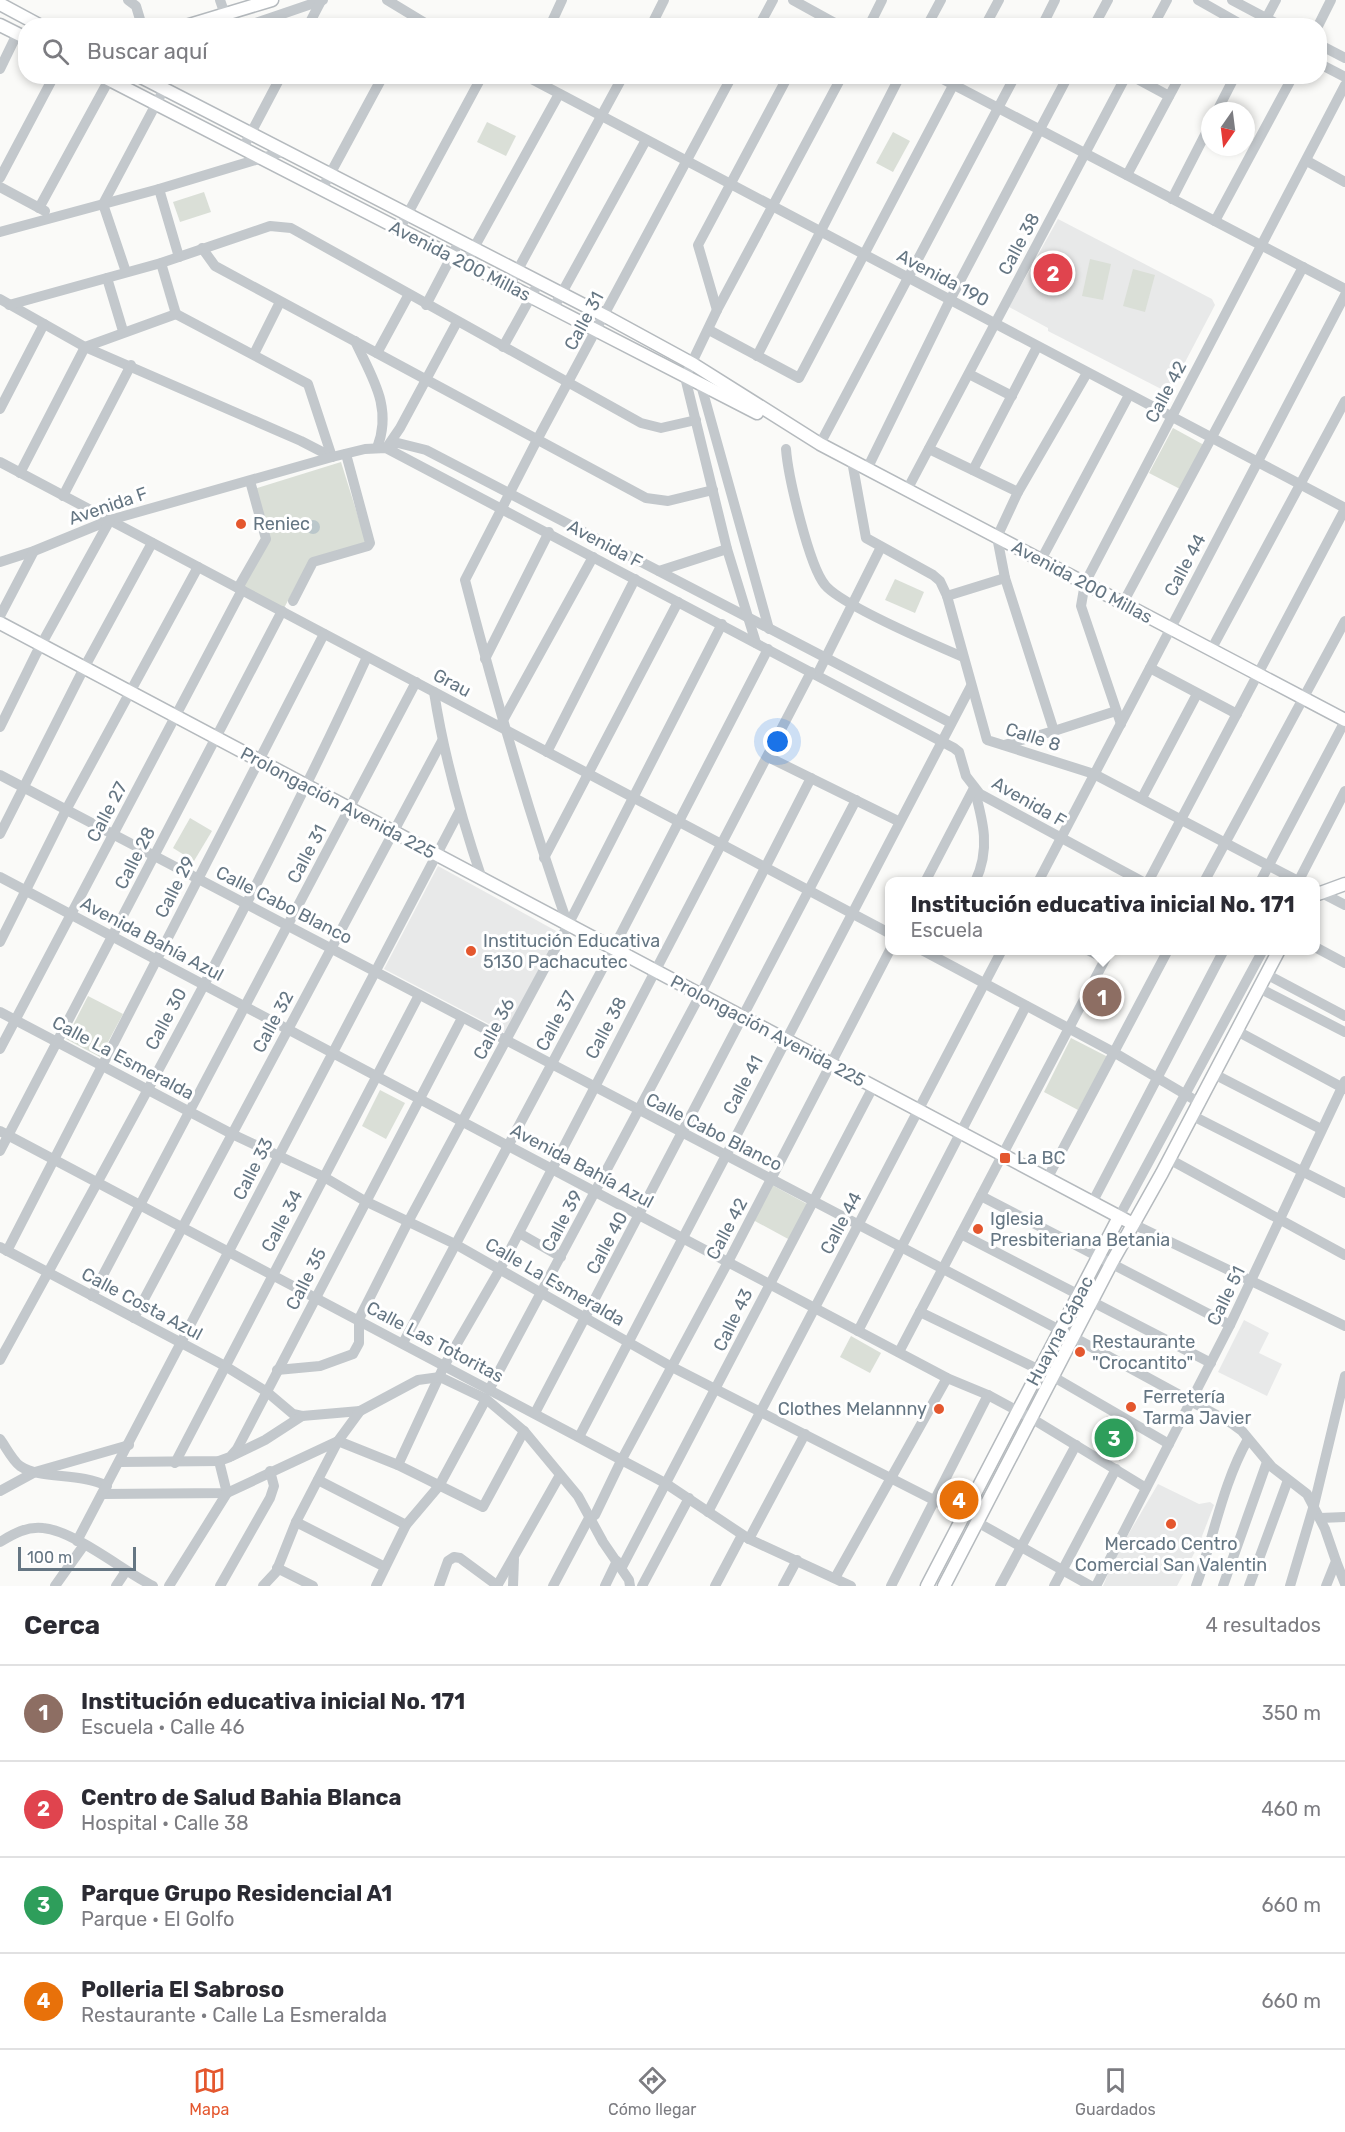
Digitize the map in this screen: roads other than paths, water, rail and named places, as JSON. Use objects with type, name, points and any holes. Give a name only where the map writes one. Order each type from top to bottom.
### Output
[{"type":"main road","points":[[232,18],[272,0]]},
{"type":"main road","points":[[0,4],[25,18]]},
{"type":"main road","points":[[0,25],[18,34]]},
{"type":"main road","name":"Avenida 200 Millas","points":[[118,84],[685,377],[820,444],[1345,720]]},
{"type":"main road","name":"Avenida 200 Millas","points":[[154,84],[250,136],[605,316],[693,364],[820,444]]},
{"type":"main road","name":"Prolongación Avenida 225","points":[[0,623],[784,1041],[1133,1224]]},
{"type":"main road","points":[[1320,892],[1345,884]]},
{"type":"main road","name":"Huayna Cápac","points":[[944,1586],[1092,1299],[1200,1103],[1276,955]]},
{"type":"main road","name":"Huayna Cápac","points":[[927,1586],[1119,1217]]},
{"type":"street","points":[[129,0],[136,6],[140,18]]},
{"type":"street","points":[[220,0],[226,18]]},
{"type":"street","points":[[270,18],[322,0]]},
{"type":"street","points":[[312,18],[322,0]]},
{"type":"street","points":[[387,0],[408,18]]},
{"type":"street","points":[[554,18],[562,0]]},
{"type":"street","points":[[655,18],[664,0]]},
{"type":"street","points":[[763,18],[773,0]]},
{"type":"street","points":[[793,0],[816,18]]},
{"type":"street","points":[[873,18],[882,0]]},
{"type":"street","points":[[931,18],[941,0]]},
{"type":"street","points":[[989,18],[999,0]]},
{"type":"street","points":[[1046,18],[1055,0]]},
{"type":"street","points":[[1098,18],[1108,0]]},
{"type":"street","points":[[1158,18],[1167,0]]},
{"type":"street","points":[[1198,0],[1230,18]]},
{"type":"street","points":[[1232,0],[1258,18]]},
{"type":"street","points":[[1266,18],[1276,0]]},
{"type":"street","points":[[1322,18],[1331,0]]},
{"type":"street","points":[[0,69],[18,41]]},
{"type":"street","points":[[1327,49],[1345,58]]},
{"type":"street","points":[[1327,68],[1345,77]]},
{"type":"street","points":[[0,178],[50,84]]},
{"type":"street","points":[[39,208],[104,84]]},
{"type":"street","points":[[243,148],[277,84]]},
{"type":"street","points":[[322,189],[379,84]]},
{"type":"street","points":[[399,230],[478,84]]},
{"type":"street","name":"Avenida 190","points":[[541,84],[1345,509]]},
{"type":"street","points":[[508,286],[619,84]]},
{"type":"street","name":"Calle 31","points":[[485,659],[465,580],[537,440],[728,84]]},
{"type":"street","points":[[717,310],[698,245],[784,84]]},
{"type":"street","points":[[756,643],[727,549],[685,377],[717,310],[838,84]]},
{"type":"street","points":[[757,356],[896,84]]},
{"type":"street","points":[[709,330],[799,378],[953,84]]},
{"type":"street","points":[[960,84],[998,108],[1345,289]]},
{"type":"street","points":[[820,444],[1011,84]]},
{"type":"street","points":[[867,469],[950,300],[1064,84]]},
{"type":"street","name":"Calle 38","points":[[907,490],[1122,84]]},
{"type":"street","points":[[1147,84],[1169,96]]},
{"type":"street","points":[[1126,175],[1176,84]]},
{"type":"street","points":[[1222,102],[1231,84]]},
{"type":"street","points":[[1215,221],[1289,84]]},
{"type":"street","name":"Calle 42","points":[[1120,724],[1082,606],[1085,583],[1345,85]]},
{"type":"street","points":[[126,272],[103,204],[164,89]]},
{"type":"street","points":[[465,264],[559,94]]},
{"type":"street","points":[[553,309],[646,140]]},
{"type":"street","points":[[1172,199],[1201,143]]},
{"type":"street","points":[[0,232],[159,189],[282,152]]},
{"type":"street","points":[[1307,161],[1345,182]]},
{"type":"street","points":[[0,187],[56,217]]},
{"type":"street","points":[[159,189],[178,257]]},
{"type":"street","points":[[3,302],[107,278],[161,263],[270,226],[281,226],[291,228],[408,296],[652,427],[696,420]]},
{"type":"street","points":[[426,305],[459,242]]},
{"type":"street","points":[[202,248],[215,266],[280,303],[646,498],[668,501],[713,490]]},
{"type":"street","points":[[161,263],[176,314]]},
{"type":"street","points":[[1123,603],[1303,267]]},
{"type":"street","points":[[107,278],[123,331]]},
{"type":"street","points":[[502,347],[539,282]]},
{"type":"street","name":"Calle 44","points":[[1040,877],[1345,295]]},
{"type":"street","points":[[377,353],[408,296]]},
{"type":"street","points":[[3,302],[86,347],[132,365],[301,441],[332,458]]},
{"type":"street","points":[[254,354],[280,303]]},
{"type":"street","points":[[20,473],[86,347],[123,331],[176,314],[304,381],[311,388],[332,458]]},
{"type":"street","points":[[382,448],[427,380],[457,322]]},
{"type":"street","points":[[0,409],[44,324]]},
{"type":"street","points":[[355,341],[381,400],[384,426],[382,448]]},
{"type":"street","points":[[973,470],[1037,346]]},
{"type":"street","points":[[63,496],[132,365]]},
{"type":"street","points":[[1054,731],[1005,578],[997,537],[1018,492],[1087,373]]},
{"type":"street","points":[[969,374],[1012,396]]},
{"type":"street","points":[[701,385],[770,629]]},
{"type":"street","points":[[1041,560],[1129,395]]},
{"type":"street","points":[[1211,650],[1345,401]]},
{"type":"street","points":[[382,448],[398,443],[412,445],[510,493],[951,723]]},
{"type":"street","name":"Avenida F","points":[[0,562],[34,551],[110,520],[346,454],[382,448],[549,532],[942,742],[959,752],[966,776],[974,788],[986,798],[1134,877]]},
{"type":"street","points":[[786,449],[816,570],[825,585],[853,604],[963,657]]},
{"type":"street","points":[[929,449],[1018,492]]},
{"type":"street","points":[[293,601],[313,562],[368,546],[370,543],[346,454]]},
{"type":"street","name":"Calle 8","points":[[852,461],[866,538],[940,581],[947,596],[987,740],[1094,774],[1291,877]]},
{"type":"street","name":"Grau","points":[[0,462],[367,657],[504,726],[547,752],[885,931]]},
{"type":"street","name":"Calle 27","points":[[0,1049],[177,717],[266,538],[249,481]]},
{"type":"street","points":[[1151,877],[1345,509]]},
{"type":"street","points":[[0,727],[41,645],[110,520]]},
{"type":"street","points":[[549,532],[485,659],[544,858],[568,925]]},
{"type":"street","points":[[0,834],[84,668],[152,543]]},
{"type":"street","name":"Calle 38","points":[[398,1465],[444,1366],[499,1271],[768,757],[814,674],[825,659],[880,547]]},
{"type":"street","points":[[659,571],[727,549]]},
{"type":"street","points":[[0,616],[34,551]]},
{"type":"street","points":[[504,726],[593,557]]},
{"type":"street","points":[[0,942],[66,810],[198,567]]},
{"type":"street","points":[[947,596],[1005,578]]},
{"type":"street","points":[[547,752],[635,579]]},
{"type":"street","points":[[544,858],[678,602]]},
{"type":"street","name":"Calle 28","points":[[0,1151],[4,1133],[59,1043],[282,612]]},
{"type":"street","points":[[1207,877],[1345,621]]},
{"type":"street","name":"Calle 36","points":[[359,1319],[408,1222],[464,1122],[568,925],[722,624]]},
{"type":"street","name":"Calle 29","points":[[4,1249],[54,1160],[324,634]]},
{"type":"street","name":"Calle 37","points":[[403,1343],[613,949],[768,649]]},
{"type":"street","name":"Calle 30","points":[[0,1360],[308,786],[367,657]]},
{"type":"street","points":[[1150,668],[1237,714]]},
{"type":"street","name":"Calle 31","points":[[92,1296],[416,682]]},
{"type":"street","name":"Calle 41","points":[[579,1437],[724,1155],[852,914],[898,821],[971,686]]},
{"type":"street","points":[[434,692],[442,741],[459,812],[482,879]]},
{"type":"street","points":[[1142,798],[1197,694]]},
{"type":"street","points":[[1004,745],[1116,711]]},
{"type":"street","points":[[1262,877],[1345,720]]},
{"type":"street","name":"Calle 32","points":[[134,1318],[442,741]]},
{"type":"street","points":[[768,757],[898,821]]},
{"type":"street","name":"Calle Cabo Blanco","points":[[0,775],[593,1088],[1073,1336],[1231,1423],[1267,1462],[1307,1494],[1320,1518],[1345,1584]]},
{"type":"street","name":"Calle 39","points":[[376,1586],[406,1525],[439,1486],[639,1112],[810,778]]},
{"type":"street","points":[[929,877],[974,788]]},
{"type":"street","points":[[974,788],[985,837],[982,867],[977,877]]},
{"type":"street","points":[[1301,877],[1345,791]]},
{"type":"street","name":"Calle 40","points":[[535,1413],[856,800]]},
{"type":"street","name":"Calle 33","points":[[55,1586],[80,1543],[104,1490],[459,812]]},
{"type":"street","name":"Avenida Bahía Azul","points":[[0,877],[377,1074],[947,1378],[988,1395],[1031,1418],[1146,1488]]},
{"type":"street","points":[[1320,894],[1345,905]]},
{"type":"street","points":[[1320,950],[1345,963]]},
{"type":"street","name":"Calle 42","points":[[553,1586],[589,1518],[595,1515],[621,1461],[728,1262],[888,955]]},
{"type":"street","points":[[940,955],[985,984],[1114,1053],[1200,1103]]},
{"type":"street","name":"Calle 44","points":[[708,1512],[1000,955]]},
{"type":"street","points":[[899,1352],[1108,955]]},
{"type":"street","points":[[1047,1179],[1166,955]]},
{"type":"street","points":[[1092,1203],[1222,955]]},
{"type":"street","name":"Huayna Cápac","points":[[1119,1217],[1261,955]]},
{"type":"street","points":[[1266,974],[1345,1016]]},
{"type":"street","points":[[1259,988],[1345,1032]]},
{"type":"street","name":"Calle 34","points":[[175,1463],[419,995]]},
{"type":"street","points":[[858,1331],[962,1134],[1026,1006]]},
{"type":"street","name":"Calle La Esmeralda","points":[[0,1012],[232,1134],[324,1177],[365,1201],[455,1244],[585,1320],[672,1367],[964,1515],[1091,1586]]},
{"type":"street","name":"Calle 35","points":[[225,1459],[237,1449],[314,1297],[462,1018]]},
{"type":"street","points":[[1237,1031],[1344,1086]]},
{"type":"street","points":[[1214,1074],[1321,1129]]},
{"type":"street","name":"Calle 51","points":[[1096,1586],[1192,1402],[1251,1283],[1321,1129],[1344,1086]]},
{"type":"street","name":"Calle 43","points":[[605,1586],[716,1390],[769,1283],[873,1087]]},
{"type":"street","points":[[1193,1116],[1300,1173],[1345,1193]]},
{"type":"street","name":"Calle Las Totoritas","points":[[4,1133],[359,1319],[444,1366],[487,1394],[535,1413],[665,1483],[746,1537],[851,1586]]},
{"type":"street","points":[[1169,1159],[1345,1255]]},
{"type":"street","points":[[981,1196],[1230,1325]]},
{"type":"street","name":"Prolongación Avenida 225","points":[[1133,1224],[1251,1283],[1345,1326]]},
{"type":"street","points":[[519,1233],[561,1257]]},
{"type":"street","points":[[961,1234],[1092,1299],[1211,1363]]},
{"type":"street","name":"Calle Costa Azul","points":[[4,1249],[225,1366],[267,1392],[284,1408],[302,1416]]},
{"type":"street","points":[[920,1312],[1052,1376],[1169,1444]]},
{"type":"street","points":[[278,1370],[320,1366],[353,1354],[359,1343],[359,1319]]},
{"type":"street","points":[[1290,1586],[1343,1395],[1345,1376]]},
{"type":"street","points":[[263,1586],[277,1568],[296,1522],[338,1441],[360,1411],[418,1380],[440,1377],[487,1394],[524,1431],[578,1497],[629,1580],[630,1586]]},
{"type":"street","points":[[835,1578],[947,1378]]},
{"type":"street","points":[[891,1586],[988,1395]]},
{"type":"street","points":[[120,1462],[175,1463],[225,1459],[265,1440],[302,1416],[360,1411]]},
{"type":"street","points":[[1332,1428],[1345,1429]]},
{"type":"street","points":[[0,1439],[17,1463],[35,1472],[83,1476],[104,1490],[227,1492],[338,1441],[398,1465],[483,1507],[524,1431]]},
{"type":"street","points":[[715,1586],[805,1434]]},
{"type":"street","points":[[1196,1586],[1215,1529],[1228,1477],[1248,1439]]},
{"type":"street","points":[[0,1491],[35,1472],[129,1445]]},
{"type":"street","points":[[1000,1586],[1076,1445]]},
{"type":"street","points":[[169,1586],[227,1492],[225,1459]]},
{"type":"street","points":[[1223,1586],[1267,1462]]},
{"type":"street","points":[[1054,1586],[1116,1469]]},
{"type":"street","points":[[220,1586],[270,1498],[274,1486],[270,1471]]},
{"type":"street","points":[[439,1586],[448,1561],[454,1557],[460,1558],[497,1586],[560,1475]]},
{"type":"street","points":[[318,1480],[406,1525]]},
{"type":"street","points":[[1249,1586],[1288,1480]]},
{"type":"street","points":[[642,1586],[689,1498]]},
{"type":"street","points":[[1320,1518],[1345,1517]]},
{"type":"street","points":[[296,1522],[385,1567]]},
{"type":"street","points":[[0,1542],[19,1530],[42,1527],[66,1534],[153,1586]]},
{"type":"street","points":[[513,1586],[514,1555]]},
{"type":"street","points":[[783,1586],[796,1560]]},
{"type":"street","points":[[1326,1586],[1336,1561]]},
{"type":"street","points":[[277,1568],[313,1586]]},
{"type":"street","points":[[116,1586],[126,1571]]},
{"type":"place","name":"Centro de Salud Bahia Blanca","points":[[1053,273]]},
{"type":"place","name":"Reniec","points":[[241,524]]},
{"type":"place","name":"Institución Educativa 5130 Pachacutec","points":[[471,951]]},
{"type":"place","name":"Institución educativa inicial No. 171","points":[[1102,997]]},
{"type":"place","name":"La BC","points":[[1005,1158]]},
{"type":"place","name":"Iglesia Presbiteriana Betania","points":[[978,1229]]},
{"type":"place","name":"Restaurante \"Crocantito\"","points":[[1080,1352]]},
{"type":"place","name":"Ferretería Tarma Javier","points":[[1131,1407]]},
{"type":"place","name":"Clothes Melannny","points":[[939,1409]]},
{"type":"place","name":"Parque Grupo Residencial A1","points":[[1114,1438]]},
{"type":"place","name":"Polleria El Sabroso","points":[[959,1500]]},
{"type":"place","name":"Mercado Centro Comercial San Valentin","points":[[1171,1524]]}]
